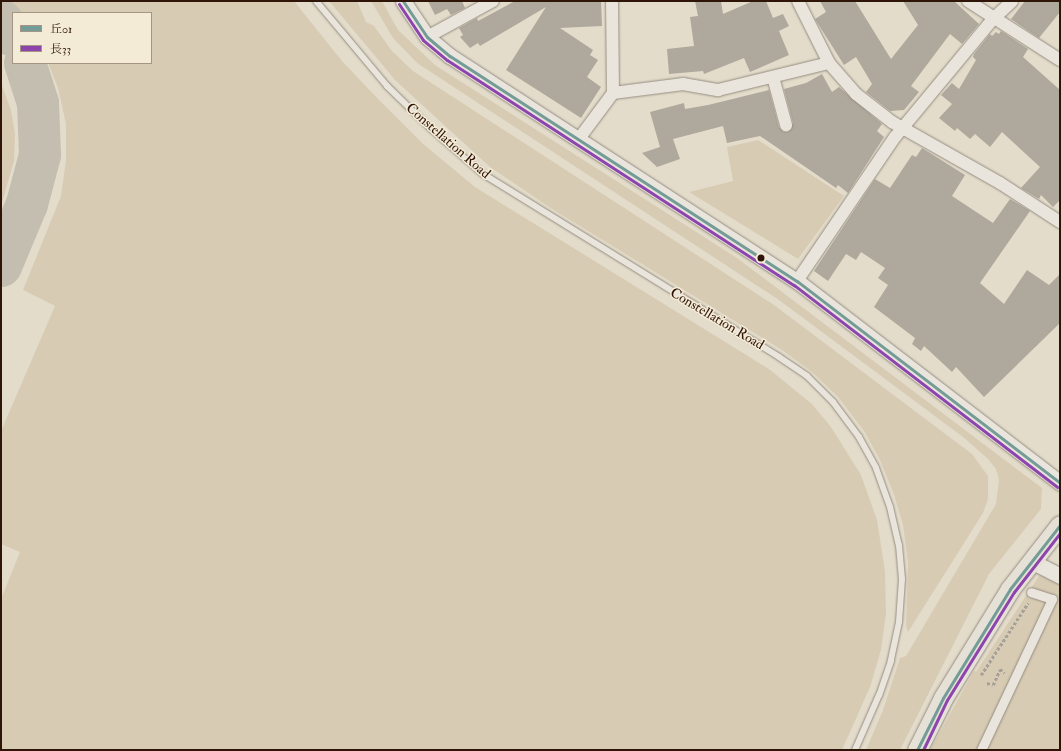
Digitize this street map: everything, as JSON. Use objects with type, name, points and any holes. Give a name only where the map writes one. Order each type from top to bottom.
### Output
[{"type":"main road","points":[[917,750],[943,698],[1010,588],[1060,525]]},
{"type":"street","points":[[403,1],[428,37],[450,56],[797,281],[1060,482]]},
{"type":"street","points":[[428,37],[493,1]]},
{"type":"street","points":[[578,140],[613,93],[612,1]]},
{"type":"street","points":[[798,1],[829,63],[856,94],[903,127],[1000,182],[1060,222]]},
{"type":"street","points":[[968,1],[993,19],[1060,60]]},
{"type":"street","points":[[797,281],[903,127],[993,19],[1012,1]]},
{"type":"street","points":[[613,93],[683,84],[718,90],[829,63]]},
{"type":"street","points":[[773,77],[786,125]]},
{"type":"street","points":[[1032,561],[1060,576]]},
{"type":"street","points":[[981,750],[1015,677],[1056,600],[1028,595]]},
{"type":"lane","name":"Constellation Road","points":[[316,1],[387,86],[430,128],[483,174],[779,357],[807,376],[833,402],[859,437],[876,468],[890,507],[899,545],[902,580],[899,622],[891,661],[879,695],[855,750]]},
{"type":"path","points":[[981,675],[1028,604],[1028,595]]},
{"type":"path","points":[[987,683],[993,685],[1000,669],[1015,677]]},
{"type":"shaded area","points":[[4,1],[294,1],[342,61],[380,101],[422,143],[475,187],[769,369],[812,404],[831,427],[861,475],[877,520],[885,571],[886,614],[881,650],[870,687],[842,750],[1,750],[1,599],[20,552],[1,544],[1,431],[55,306],[23,290],[61,196],[66,160],[66,124],[58,88],[48,64],[152,64],[152,12],[14,12]]},
{"type":"shaded area","points":[[329,1],[357,1],[366,22],[374,26],[392,51],[413,71],[774,305],[972,454],[988,476],[988,499],[983,513],[908,632],[906,626],[908,563],[903,525],[894,495],[880,460],[864,431],[838,397],[812,372],[782,350],[549,207],[490,167],[395,80]]},
{"type":"shaded area","points":[[371,1],[382,1],[398,30],[435,65],[737,258],[1042,488],[1041,509],[989,574],[900,750],[866,750],[883,710],[900,658],[906,656],[996,504],[999,480],[996,469],[988,459],[963,437],[779,300],[417,63],[393,38]]},
{"type":"shaded area","points":[[1,83],[11,110],[15,134],[14,161],[1,206]]},
{"type":"shaded area","points":[[758,140],[844,196],[798,259],[689,192],[733,181],[727,147]]},
{"type":"shaded area","points":[[1041,573],[1060,583],[1060,750],[930,750],[974,671],[976,672]]},
{"type":"building","points":[[428,1],[462,1],[465,8],[451,15],[447,9],[435,15]]},
{"type":"building","points":[[515,1],[601,1],[602,26],[560,28],[593,50],[590,55],[598,60],[587,77],[601,87],[581,118],[506,70],[546,7],[480,46],[478,43],[470,48],[460,37],[463,35],[459,28],[477,18],[478,21]]},
{"type":"building","points":[[695,1],[721,1],[723,14],[753,1],[766,1],[773,18],[783,14],[789,26],[779,31],[789,55],[750,72],[744,58],[704,74],[703,71],[669,74],[667,49],[694,46],[690,17],[698,16]]},
{"type":"building","points":[[820,1],[855,1],[891,59],[918,25],[903,1],[954,1],[979,24],[962,44],[950,34],[911,86],[919,92],[904,110],[890,111],[866,92],[872,84],[856,57],[844,65],[815,19],[826,12]]},
{"type":"building","points":[[1025,1],[1060,1],[1060,12],[1039,38],[1011,19]]},
{"type":"building","points":[[1001,31],[1028,49],[1023,57],[1060,90],[1060,200],[1053,207],[1041,195],[1039,199],[1021,188],[1040,167],[1002,132],[990,147],[975,134],[970,139],[957,128],[955,131],[939,118],[952,104],[941,95],[952,83],[959,89],[976,60],[973,57],[974,54],[990,34],[992,36],[996,32],[999,34]]},
{"type":"building","points":[[822,74],[832,92],[839,87],[882,124],[877,131],[884,137],[848,193],[838,185],[836,188],[760,136],[727,143],[723,126],[673,139],[680,159],[657,167],[642,153],[660,147],[650,112],[684,103],[685,109],[708,105],[769,90],[779,127],[784,132],[788,132],[793,123],[784,89],[806,83]]},
{"type":"building","points":[[922,148],[965,175],[952,196],[993,223],[1010,199],[1030,211],[980,283],[1004,304],[1027,270],[1049,285],[1060,274],[1060,323],[984,397],[956,367],[952,372],[924,346],[921,351],[912,344],[915,338],[874,307],[888,285],[878,278],[885,268],[861,252],[856,260],[846,254],[828,281],[814,271],[875,179],[890,188],[912,155],[916,157]]},
{"type":"taxiway","points":[[1,20],[12,35]]},
{"type":"taxiway","points":[[1,266],[27,204],[40,155],[38,103],[25,64]]},
{"type":"transit line","name":"丘01","points":[[403,1],[427,37],[450,56],[797,281],[1060,483]]},
{"type":"transit line","name":"長33","points":[[399,4],[423,40],[447,60],[794,285],[1057,487]]},
{"type":"transit line","name":"丘01","points":[[917,750],[943,698],[1010,589],[1060,525]]},
{"type":"transit line","name":"長33","points":[[923,750],[947,700],[1014,592],[1060,533]]}]
